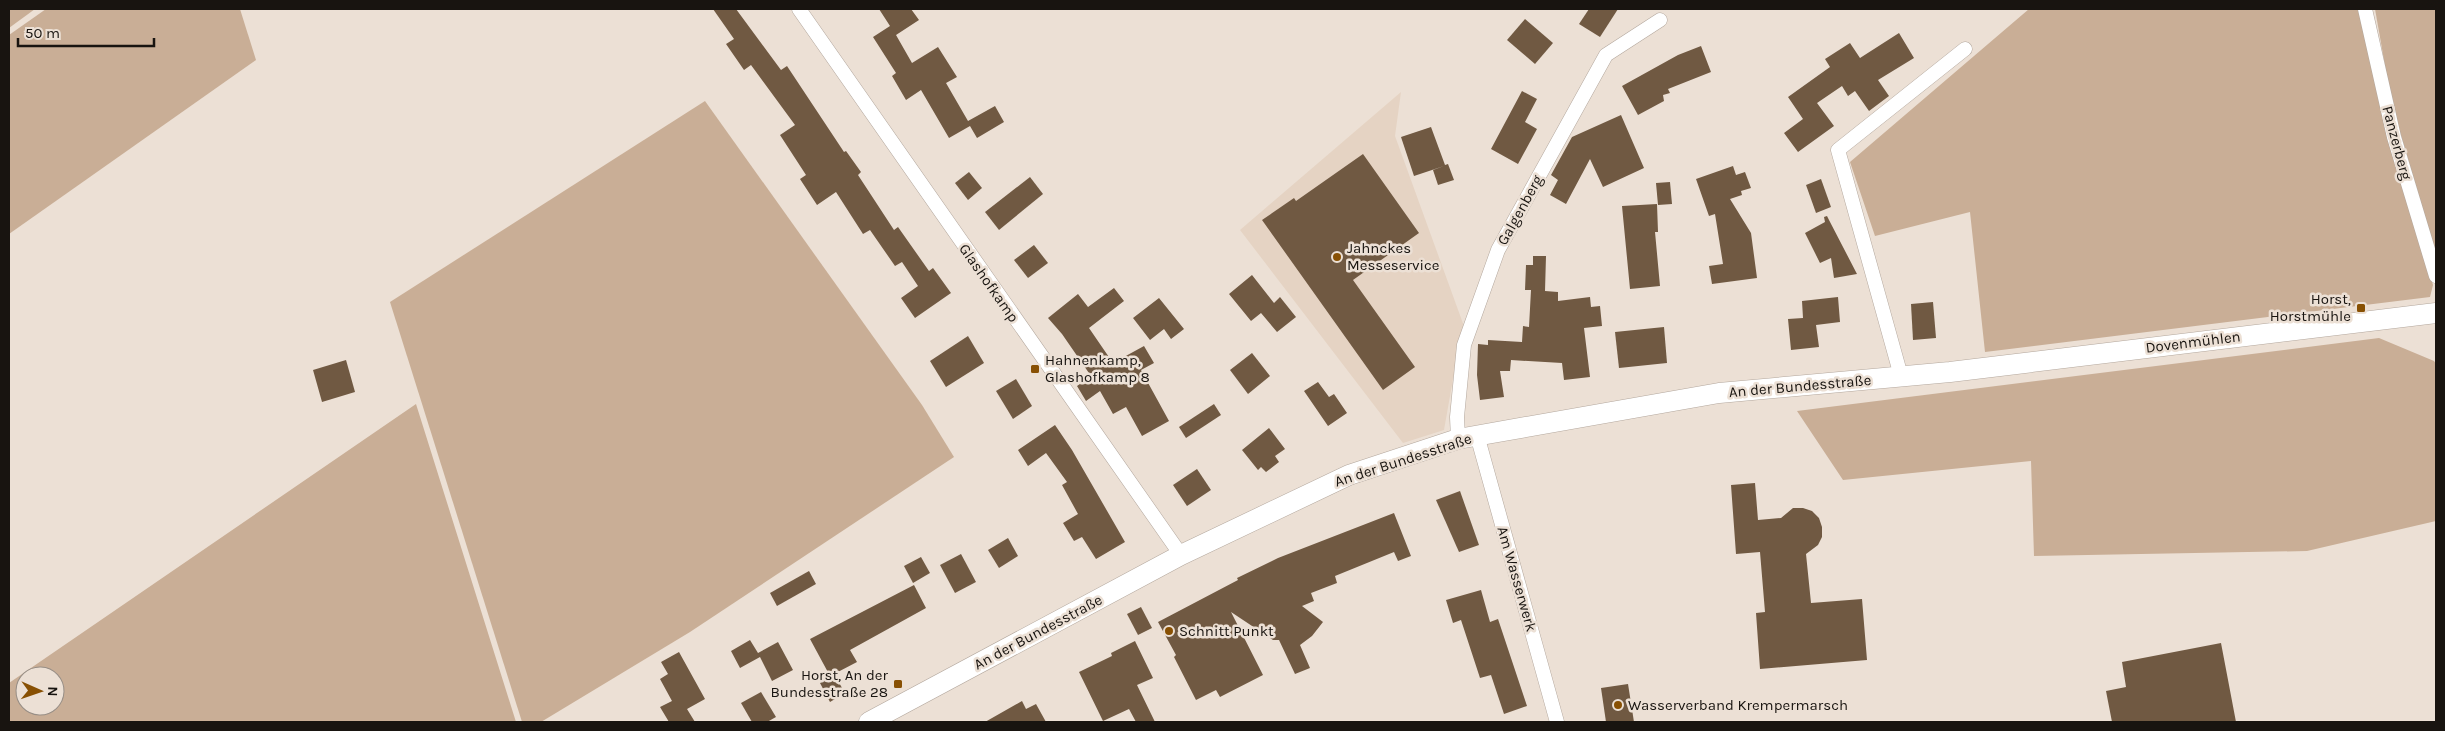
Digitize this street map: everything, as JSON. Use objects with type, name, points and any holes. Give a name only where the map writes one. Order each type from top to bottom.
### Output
[{"type":"main road","name":"Dovenmühlen","points":[[1950,372],[2436,313]]},
{"type":"main road","name":"An der Bundesstraße","points":[[869,722],[1181,555],[1349,474],[1467,437],[1719,393],[1950,372]]},
{"type":"street","name":"Glashofkamp","points":[[799,9],[1181,555]]},
{"type":"street","name":"Panzerberg","points":[[2365,9],[2394,137],[2436,276]]},
{"type":"street","name":"Galgenberg","points":[[1467,437],[1457,417],[1464,345],[1498,250],[1606,55],[1660,20]]},
{"type":"street","points":[[1901,376],[1838,150],[1965,50]]},
{"type":"street","name":"Am Wasserwerk","points":[[1467,437],[1558,722]]},
{"type":"shaded area","points":[[9,9],[35,9],[9,28]]},
{"type":"shaded area","points":[[46,9],[240,9],[256,60],[9,234],[9,35]]},
{"type":"shaded area","points":[[2029,9],[2360,9],[2389,138],[2433,285],[2430,297],[1985,352],[1970,212],[1875,236],[1850,162]]},
{"type":"shaded area","points":[[2375,9],[2436,9],[2436,253],[2392,105]]},
{"type":"shaded area","points":[[1401,92],[1395,136],[1465,329],[1459,345],[1444,430],[1403,443],[1240,230]]},
{"type":"shaded area","points":[[705,101],[922,405],[954,457],[690,632],[541,722],[522,722],[390,302]]},
{"type":"shaded area","points":[[2379,338],[2434,361],[2436,364],[2436,521],[2307,551],[2034,556],[2031,461],[1843,480],[1797,411]]},
{"type":"shaded area","points":[[416,404],[516,722],[9,722],[9,683],[15,679],[15,716],[65,716],[65,666],[34,666]]},
{"type":"building","points":[[713,9],[736,9],[781,70],[787,66],[844,152],[846,151],[861,172],[858,175],[894,230],[898,227],[929,271],[933,268],[951,293],[915,318],[901,298],[918,286],[902,262],[895,266],[870,230],[863,234],[836,192],[817,205],[800,179],[806,175],[780,135],[795,125],[751,65],[744,70],[726,44],[734,39]]},
{"type":"building","points":[[879,9],[911,9],[919,20],[896,35],[912,63],[938,47],[957,77],[946,83],[968,121],[995,106],[1004,122],[977,138],[970,126],[949,138],[921,90],[906,100],[892,76],[896,73],[873,37],[890,26]]},
{"type":"building","points":[[1589,9],[1618,9],[1600,37],[1579,24]]},
{"type":"building","points":[[1525,19],[1553,43],[1535,64],[1507,40]]},
{"type":"building","points":[[1899,33],[1914,58],[1878,80],[1889,96],[1869,111],[1855,91],[1848,96],[1842,86],[1817,103],[1834,126],[1798,152],[1784,133],[1803,119],[1788,97],[1830,67],[1825,59],[1850,43],[1860,58]]},
{"type":"building","points":[[1701,46],[1711,72],[1668,89],[1670,93],[1663,95],[1664,101],[1638,115],[1622,86],[1678,55]]},
{"type":"building","points":[[1522,91],[1537,99],[1525,122],[1537,129],[1518,164],[1491,149]]},
{"type":"building","points":[[1621,115],[1644,168],[1603,187],[1590,159],[1566,204],[1550,195],[1558,180],[1551,175],[1572,137]]},
{"type":"building","points":[[1431,127],[1445,165],[1448,164],[1454,180],[1438,185],[1433,170],[1444,166],[1414,176],[1401,137]]},
{"type":"building","name":"Jahnckes Messeservice","points":[[1363,154],[1419,233],[1353,280],[1415,367],[1383,390],[1262,220],[1294,198],[1296,201]]},
{"type":"building","points":[[1733,166],[1736,175],[1745,172],[1751,188],[1741,191],[1742,195],[1730,199],[1751,233],[1757,278],[1712,284],[1709,266],[1723,264],[1715,214],[1709,216],[1696,179]]},
{"type":"building","points":[[969,172],[982,188],[968,200],[955,183]]},
{"type":"building","points":[[1030,177],[1043,194],[999,230],[985,212]]},
{"type":"building","points":[[1821,179],[1831,207],[1816,213],[1806,185]]},
{"type":"building","points":[[1670,182],[1672,204],[1658,205],[1656,183]]},
{"type":"building","points":[[1657,204],[1658,232],[1655,232],[1660,286],[1630,289],[1622,206]]},
{"type":"building","points":[[1827,216],[1857,274],[1834,278],[1831,258],[1820,263],[1805,233],[1825,222],[1824,217]]},
{"type":"building","points":[[1034,245],[1048,263],[1028,278],[1014,260]]},
{"type":"building","points":[[1533,256],[1546,256],[1545,291],[1558,292],[1558,301],[1590,297],[1591,307],[1600,306],[1602,326],[1584,328],[1590,377],[1564,380],[1562,363],[1511,360],[1510,371],[1500,371],[1504,397],[1480,400],[1477,375],[1478,344],[1488,345],[1488,340],[1522,342],[1523,326],[1529,327],[1531,290],[1525,290],[1526,265],[1533,265]]},
{"type":"building","points":[[1252,275],[1274,303],[1280,297],[1296,317],[1277,332],[1261,313],[1251,321],[1229,294]]},
{"type":"building","points":[[1114,288],[1124,301],[1089,328],[1113,363],[1144,346],[1154,363],[1141,370],[1169,421],[1142,436],[1126,407],[1113,414],[1100,391],[1086,401],[1077,386],[1091,376],[1062,334],[1048,318],[1078,294],[1088,307]]},
{"type":"building","points":[[1838,297],[1840,322],[1816,325],[1819,347],[1791,350],[1788,319],[1803,318],[1802,301]]},
{"type":"building","points":[[1159,298],[1184,329],[1171,339],[1164,329],[1150,340],[1133,318]]},
{"type":"building","points":[[1933,302],[1936,338],[1913,340],[1911,304]]},
{"type":"building","points":[[1664,327],[1667,363],[1619,368],[1615,332]]},
{"type":"building","points":[[968,336],[984,363],[946,387],[930,361]]},
{"type":"building","points":[[1252,353],[1270,376],[1248,394],[1230,370]]},
{"type":"building","points":[[346,360],[355,392],[322,402],[313,370]]},
{"type":"building","points":[[1016,379],[1032,406],[1013,419],[996,391]]},
{"type":"building","points":[[1318,382],[1329,397],[1334,394],[1347,413],[1328,426],[1304,391]]},
{"type":"building","points":[[1214,404],[1221,415],[1186,438],[1179,427]]},
{"type":"building","points":[[1055,425],[1072,450],[1125,542],[1096,559],[1082,537],[1074,541],[1063,523],[1078,514],[1062,485],[1067,482],[1046,453],[1028,466],[1018,450]]},
{"type":"building","points":[[1269,428],[1285,449],[1275,456],[1279,462],[1266,472],[1261,467],[1258,470],[1242,450]]},
{"type":"building","points":[[1197,469],[1211,490],[1187,506],[1173,485]]},
{"type":"building","points":[[1755,483],[1758,520],[1781,518],[1793,508],[1803,508],[1812,511],[1819,518],[1822,527],[1822,537],[1818,545],[1806,554],[1811,603],[1862,599],[1867,660],[1760,669],[1756,613],[1765,612],[1760,552],[1736,554],[1731,485]]},
{"type":"building","points":[[1460,491],[1479,545],[1459,552],[1436,500]]},
{"type":"building","points":[[1394,513],[1411,556],[1398,561],[1394,552],[1335,576],[1337,583],[1311,593],[1314,601],[1302,606],[1323,622],[1312,636],[1300,645],[1310,668],[1295,674],[1279,640],[1273,640],[1231,612],[1263,675],[1220,697],[1216,690],[1196,700],[1174,657],[1176,655],[1158,622],[1238,580],[1237,578],[1278,558]]},
{"type":"building","points":[[1008,538],[1018,556],[999,568],[988,550]]},
{"type":"building","points":[[961,554],[976,582],[955,593],[940,565]]},
{"type":"building","points":[[921,557],[930,573],[913,583],[904,566]]},
{"type":"building","points":[[809,571],[816,584],[777,606],[770,593]]},
{"type":"building","points":[[914,585],[926,608],[850,650],[857,662],[834,674],[845,693],[830,702],[820,683],[830,676],[810,639]]},
{"type":"building","points":[[1481,590],[1490,622],[1498,619],[1527,706],[1504,714],[1491,675],[1480,678],[1461,620],[1453,623],[1446,600]]},
{"type":"building","points":[[1141,607],[1152,628],[1138,635],[1127,614]]},
{"type":"building","points":[[750,640],[758,653],[778,642],[793,670],[772,681],[760,657],[740,668],[731,651]]},
{"type":"building","points":[[1135,641],[1153,678],[1137,685],[1155,722],[1136,722],[1129,709],[1103,721],[1079,672],[1112,656],[1111,653]]},
{"type":"building","points":[[2221,643],[2236,722],[2112,722],[2106,691],[2126,687],[2122,662]]},
{"type":"building","points":[[679,652],[705,699],[687,709],[695,722],[669,722],[660,707],[672,701],[660,679],[668,674],[661,662]]},
{"type":"building","name":"Wasserverband Krempermarsch","points":[[1628,684],[1634,722],[1606,722],[1601,688]]},
{"type":"building","points":[[761,692],[776,717],[767,722],[752,722],[741,703]]},
{"type":"building","points":[[1022,701],[1026,709],[1036,704],[1046,722],[985,722]]},
{"type":"place","name":"Jahnckes Messeservice","points":[[1337,257]]},
{"type":"place","name":"Horst, Horstmühle","points":[[2361,308]]},
{"type":"place","name":"Hahnenkamp, Glashofkamp 8","points":[[1035,369]]},
{"type":"place","name":"Schnitt Punkt","points":[[1169,631]]},
{"type":"place","name":"Horst, An der Bundesstraße 28","points":[[898,684]]},
{"type":"place","name":"Wasserverband Krempermarsch","points":[[1618,705]]}]
